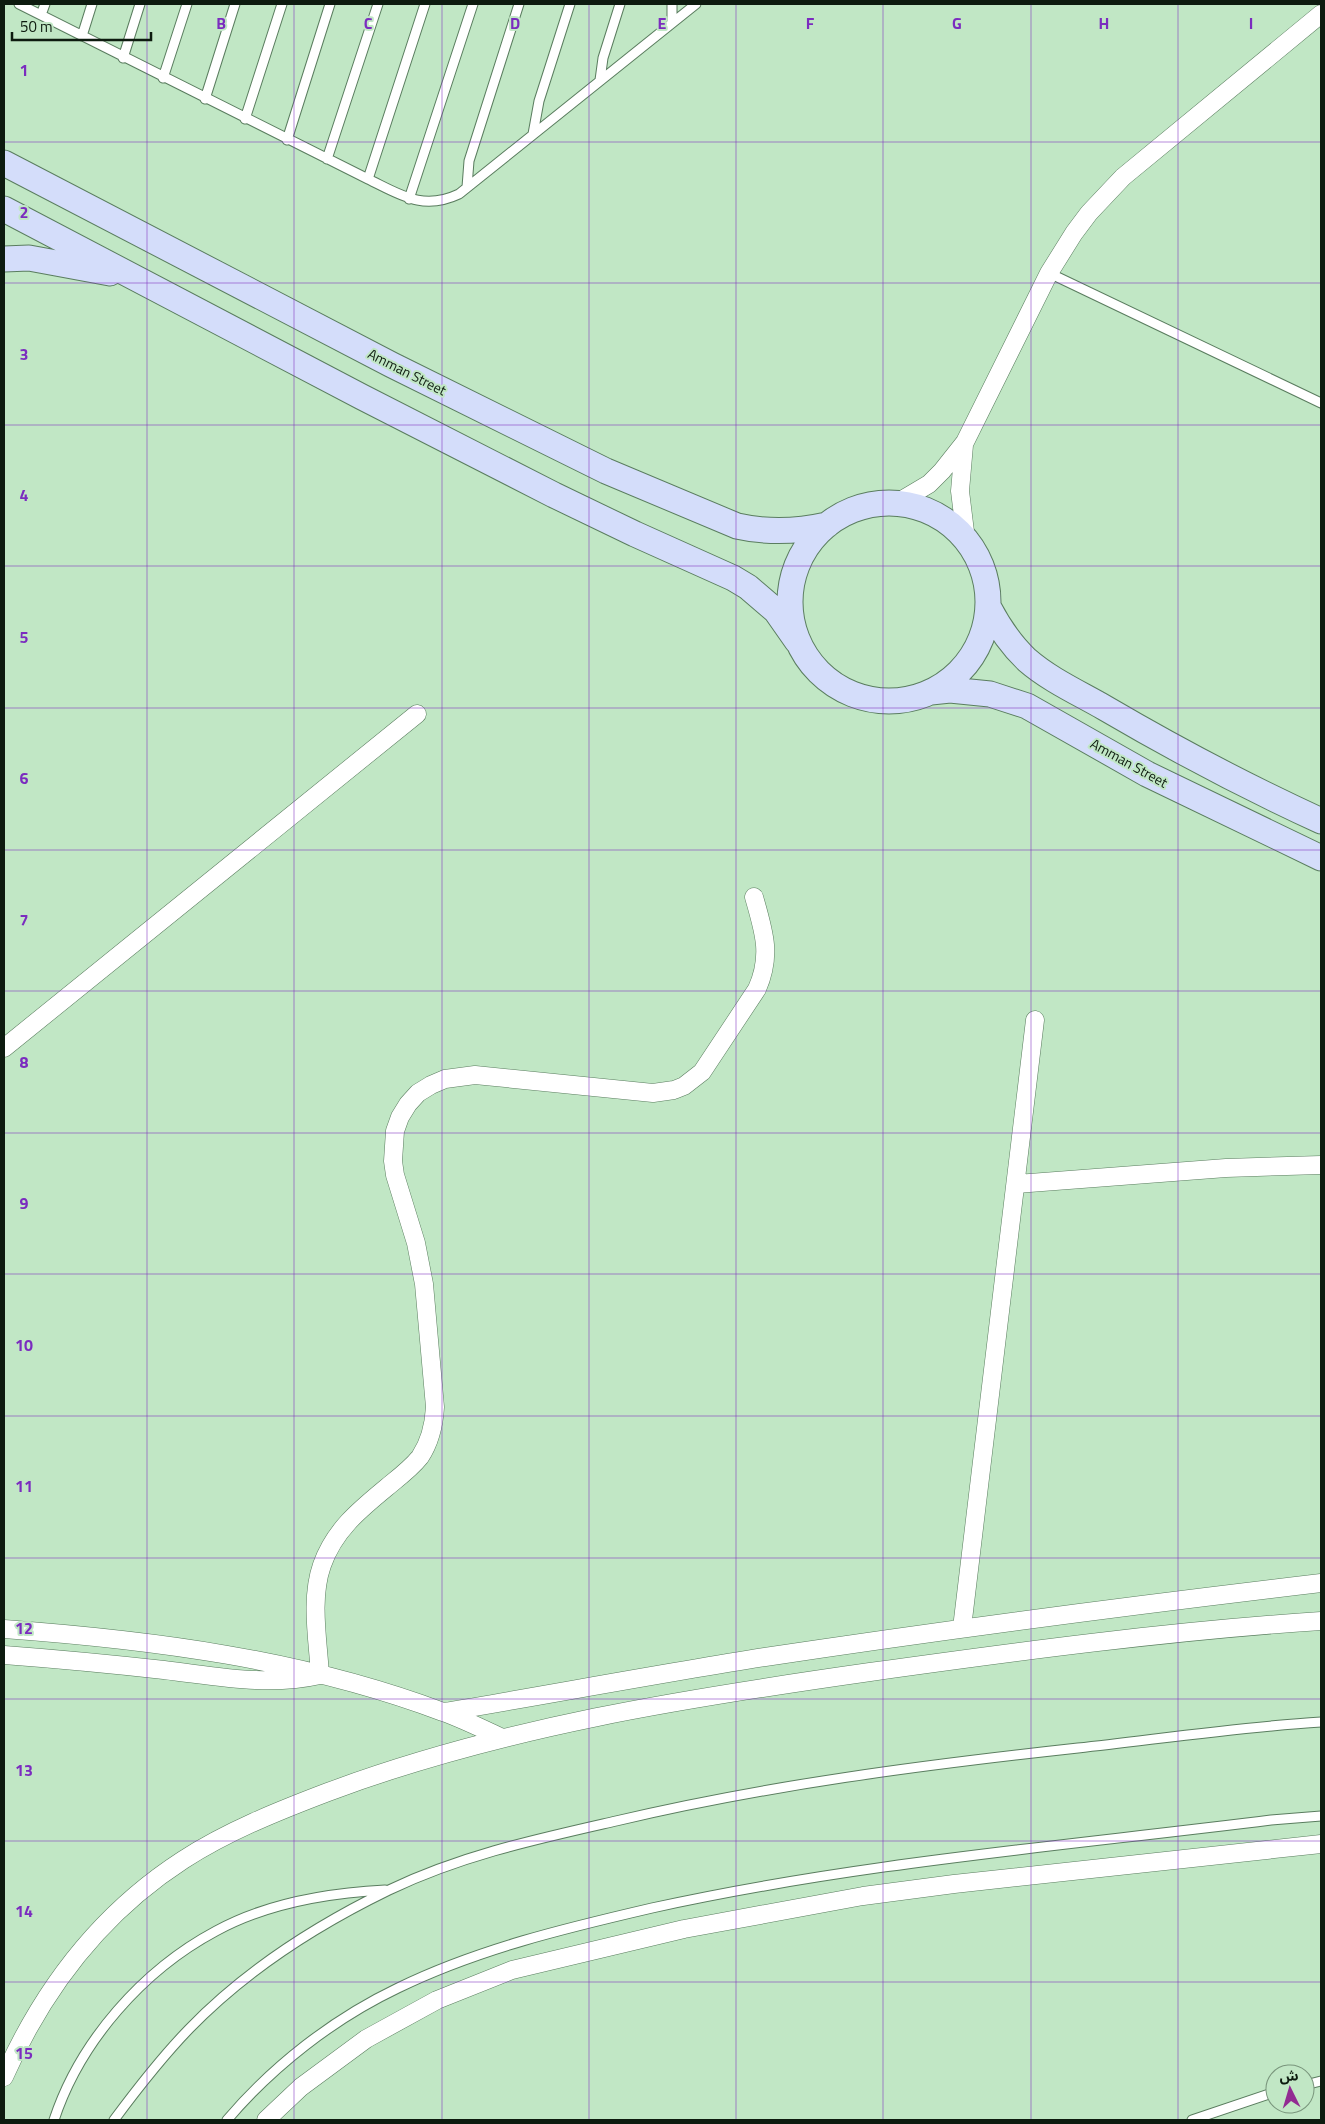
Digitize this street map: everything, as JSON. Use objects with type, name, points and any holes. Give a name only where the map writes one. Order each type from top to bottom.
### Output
[{"type":"main road","name":"Amman Street","points":[[4,163],[383,361],[630,482],[738,526],[782,532],[827,525]]},
{"type":"main road","points":[[4,209],[554,495],[634,534],[733,578],[748,587],[776,611],[808,660],[823,677],[849,693],[864,699],[886,702],[909,700],[931,692],[950,681],[965,667],[977,649],[985,629],[988,590],[984,572],[966,540],[952,526],[935,515],[917,507],[878,504],[843,514],[827,525],[812,540],[800,558],[792,578],[789,599],[790,620],[796,641]]},
{"type":"main road","points":[[4,258],[29,258],[130,276]]},
{"type":"main road","points":[[988,608],[1017,650],[1042,671],[1158,739],[1224,774],[1321,821]]},
{"type":"main road","name":"Amman Street","points":[[931,692],[970,691],[990,694],[1027,706],[1148,774],[1321,858]]},
{"type":"street","points":[[897,504],[929,484],[965,442],[1049,274],[1089,213],[1123,177],[1321,14]]},
{"type":"street","points":[[965,442],[960,491],[966,540]]},
{"type":"street","points":[[4,1048],[417,714]]},
{"type":"street","points":[[320,1675],[316,1602],[321,1566],[328,1549],[354,1514],[414,1464],[426,1445],[434,1421],[435,1407],[424,1284],[416,1243],[395,1175],[393,1161],[395,1131],[400,1117],[418,1093],[431,1084],[460,1076],[491,1076],[653,1093],[674,1090],[694,1080],[708,1063],[758,989],[763,976],[766,946],[754,897]]},
{"type":"street","points":[[962,1628],[1035,1020]]},
{"type":"street","points":[[1016,1184],[1226,1168],[1321,1164]]},
{"type":"street","points":[[445,1712],[762,1658],[962,1628],[1095,1610],[1321,1584]]},
{"type":"street","points":[[4,2077],[29,2023],[70,1963],[107,1921],[130,1899],[182,1861],[238,1830],[302,1802],[368,1777],[434,1756],[502,1738],[746,1690],[993,1655],[1257,1625],[1321,1621]]},
{"type":"street","points":[[4,1628],[194,1648],[236,1656],[392,1694],[445,1712],[502,1738]]},
{"type":"street","points":[[4,1656],[85,1662],[251,1681],[286,1681],[320,1675]]},
{"type":"street","points":[[266,2120],[301,2087],[366,2039],[437,2000],[512,1970],[684,1929],[863,1896],[954,1884],[1321,1844]]},
{"type":"lane","points":[[19,4],[368,180],[410,199],[430,203],[459,194],[696,4]]},
{"type":"lane","points":[[42,16],[45,4]]},
{"type":"lane","points":[[82,36],[92,4]]},
{"type":"lane","points":[[123,58],[140,4]]},
{"type":"lane","points":[[163,78],[187,4]]},
{"type":"lane","points":[[205,99],[235,4]]},
{"type":"lane","points":[[245,119],[282,4]]},
{"type":"lane","points":[[287,140],[330,4]]},
{"type":"lane","points":[[328,160],[378,4]]},
{"type":"lane","points":[[368,180],[425,4]]},
{"type":"lane","points":[[410,199],[473,4]]},
{"type":"lane","points":[[467,187],[469,161],[519,4]]},
{"type":"lane","points":[[533,134],[539,101],[570,4]]},
{"type":"lane","points":[[600,80],[603,58],[620,4]]},
{"type":"lane","points":[[672,4],[672,22]]},
{"type":"lane","points":[[1049,274],[1321,401]]},
{"type":"lane","points":[[114,2120],[131,2096],[189,2028],[228,1994],[305,1936],[390,1890],[434,1870],[482,1853],[663,1810],[756,1792],[943,1763],[1321,1722]]},
{"type":"lane","points":[[226,2120],[286,2062],[334,2025],[364,2006],[395,1989],[451,1964],[540,1936],[689,1900],[824,1875],[1271,1820],[1321,1816]]},
{"type":"lane","points":[[54,2120],[71,2080],[105,2027],[145,1983],[192,1946],[217,1930],[239,1920],[286,1905],[355,1892],[390,1890]]},
{"type":"lane","points":[[1192,2120],[1265,2095]]}]
